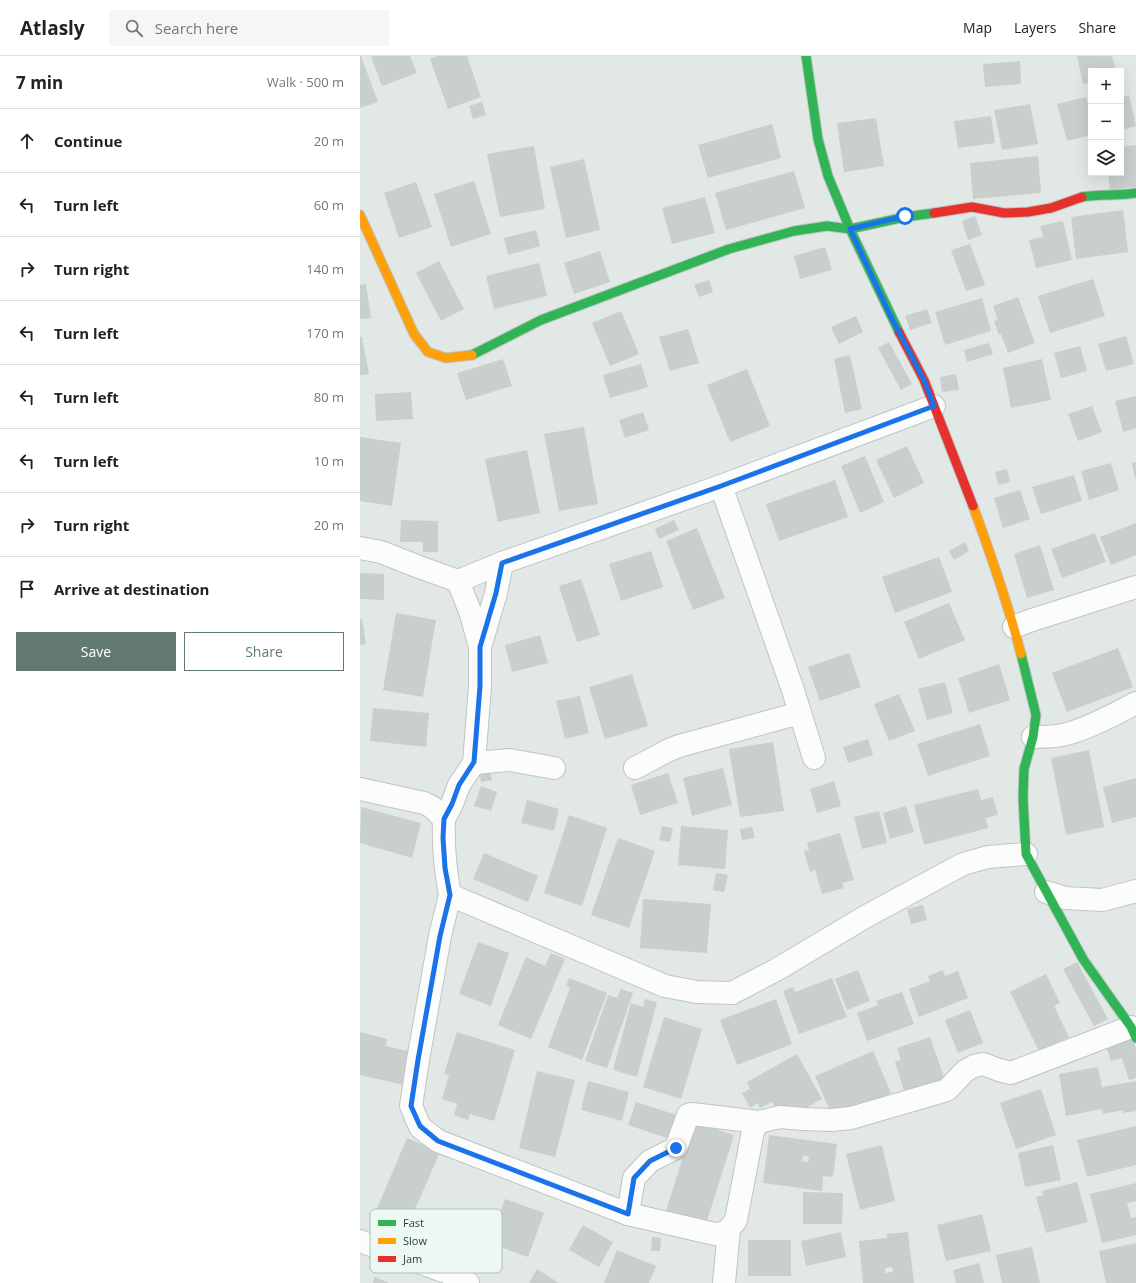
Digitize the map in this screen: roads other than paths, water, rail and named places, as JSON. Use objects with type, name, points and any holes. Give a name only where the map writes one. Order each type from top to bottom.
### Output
[{"type":"street","points":[[628,1214],[634,1178],[650,1161],[676,1148],[688,1115],[692,1114],[759,1122],[780,1117],[825,1120],[851,1118],[947,1090],[965,1071],[974,1066],[983,1064],[1012,1073],[1133,1032],[1083,959],[1026,854],[1023,798],[1024,769],[1033,737],[1036,715],[1014,627],[994,564],[924,380],[890,315],[850,229],[828,176],[818,139],[806,56]]},
{"type":"street","points":[[360,215],[414,334],[428,352],[446,358],[472,355],[541,320],[730,250],[794,232],[827,226],[850,229],[905,216],[972,207],[1004,212],[1028,212],[1051,208],[1097,195],[1124,195],[1136,193]]},
{"type":"street","points":[[360,548],[381,552],[458,580],[721,486],[934,406]]},
{"type":"street","points":[[721,486],[793,690],[814,758]]},
{"type":"street","points":[[480,647],[496,593],[502,563]]},
{"type":"street","points":[[458,580],[471,614],[480,647],[480,686],[474,762],[459,785],[452,804],[444,819],[443,838],[445,868],[450,895],[440,936],[411,1106],[420,1126],[438,1141],[628,1214],[715,1234],[724,1234],[736,1220],[753,1131],[759,1122]]},
{"type":"street","points":[[1014,627],[1136,587]]},
{"type":"street","points":[[1033,737],[1070,734],[1136,703]]},
{"type":"street","points":[[635,768],[679,746],[800,713]]},
{"type":"street","points":[[474,762],[510,760],[554,768]]},
{"type":"street","points":[[360,789],[424,803],[432,806],[444,819]]},
{"type":"street","points":[[450,895],[665,986],[698,992],[732,993],[776,970],[865,917],[963,864],[988,857],[1026,854]]},
{"type":"street","points":[[1046,892],[1065,898],[1102,900],[1136,891]]},
{"type":"street","points":[[724,1283],[729,1229]]},
{"type":"street","points":[[360,1241],[370,1245]]},
{"type":"street","points":[[446,1273],[468,1283]]}]
